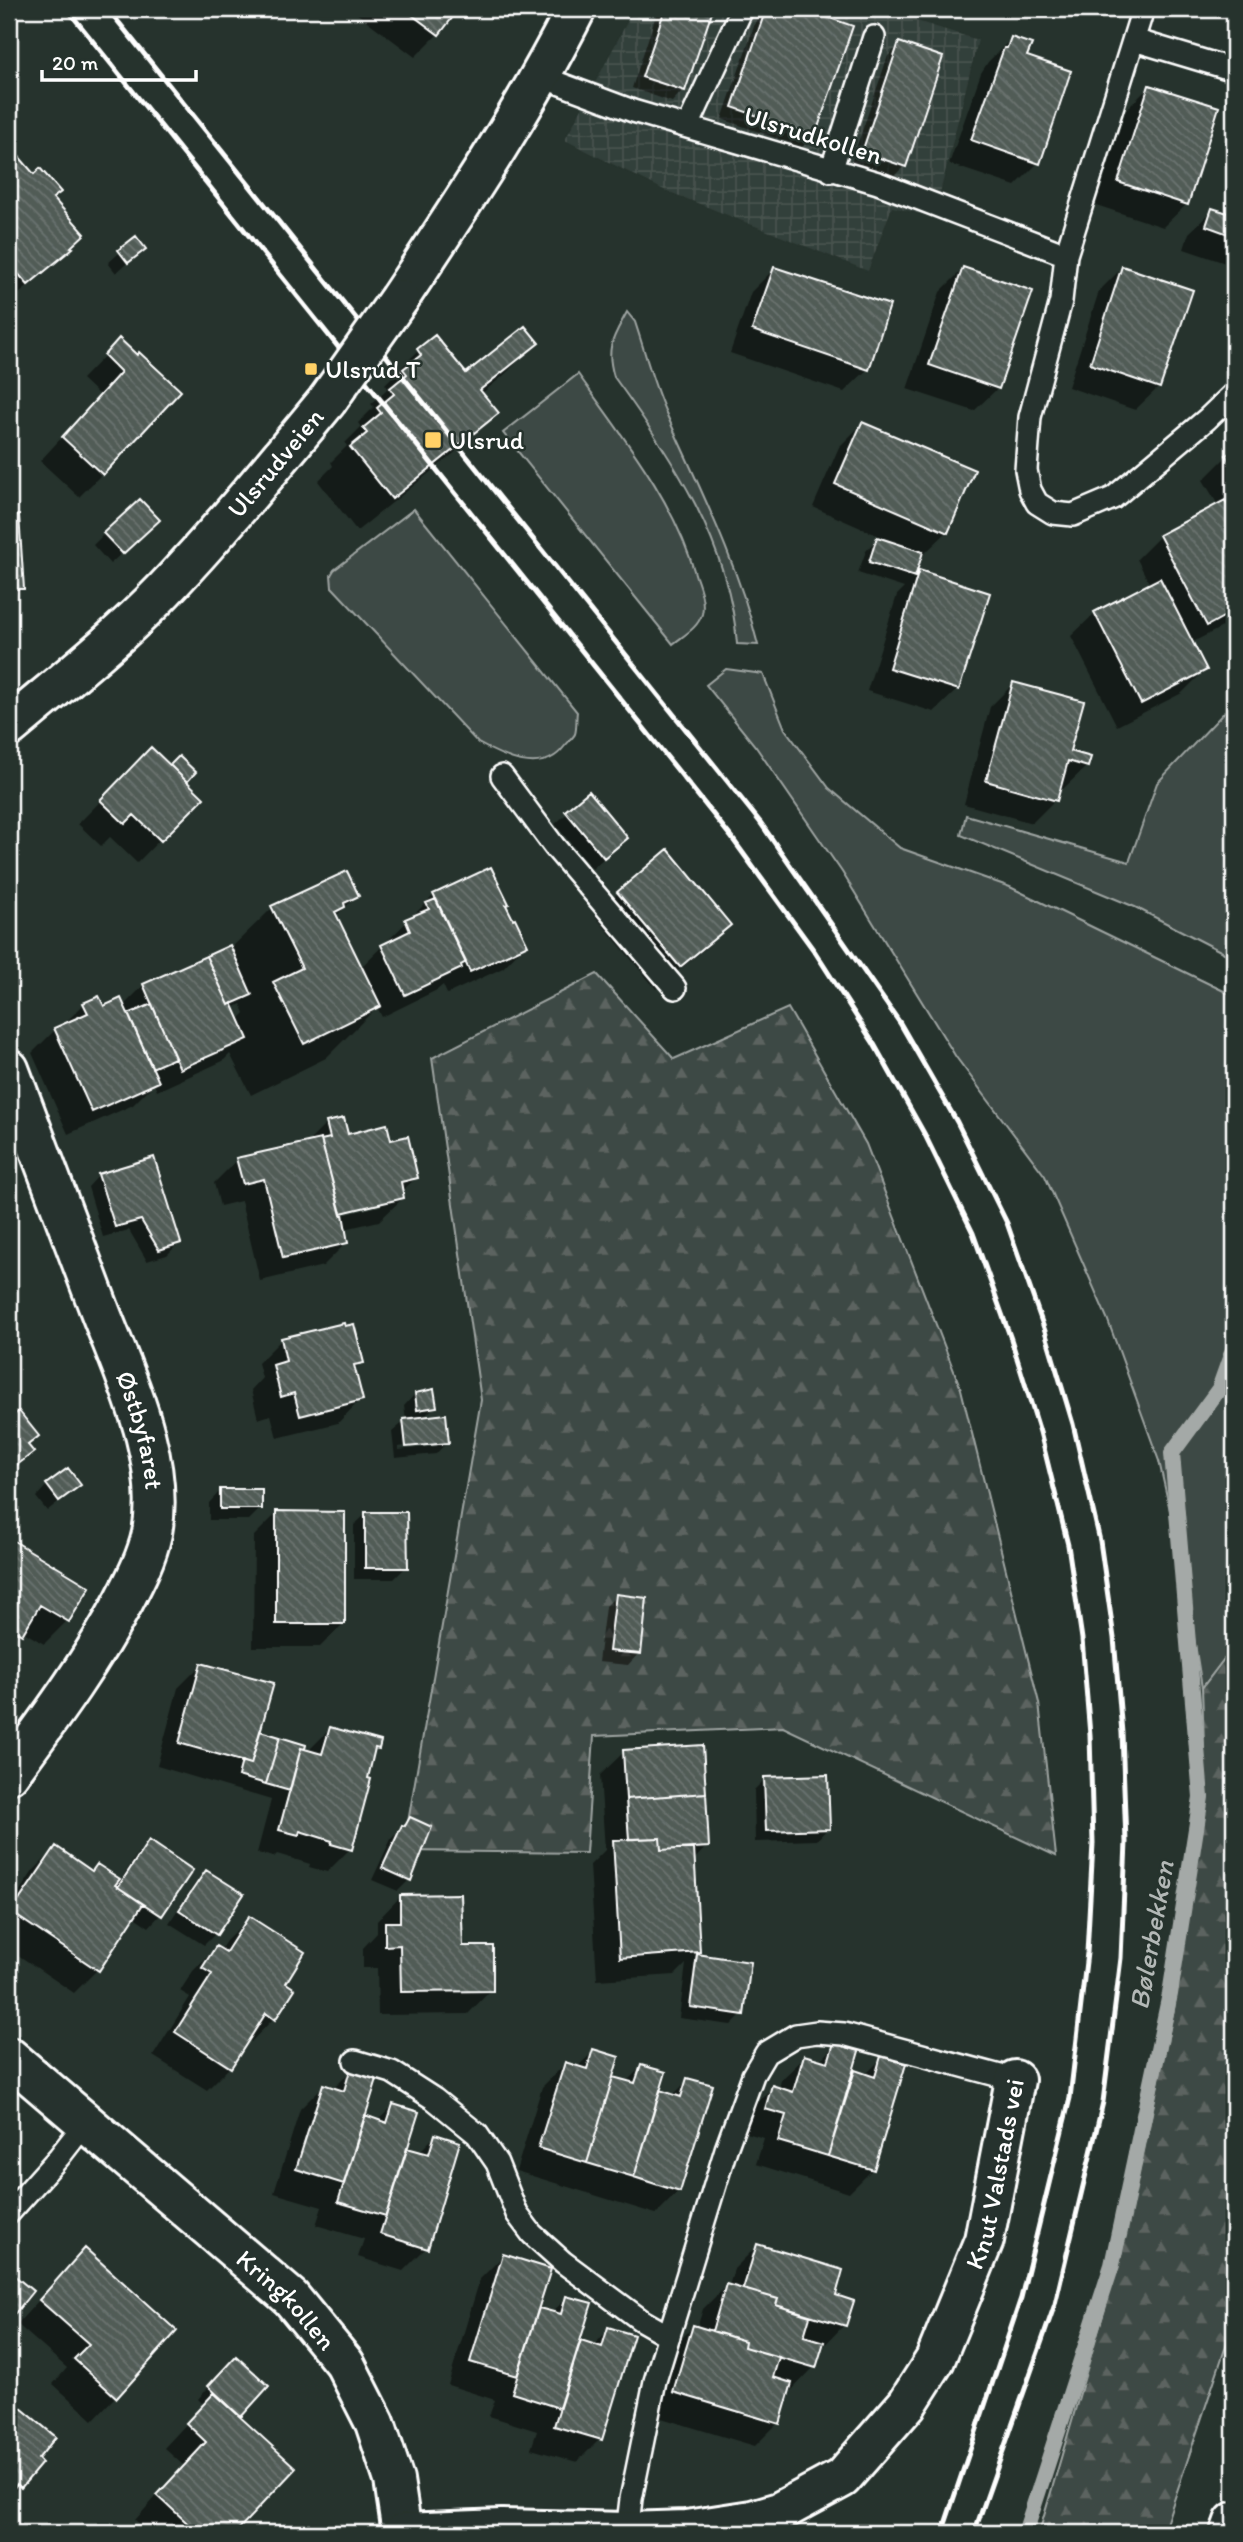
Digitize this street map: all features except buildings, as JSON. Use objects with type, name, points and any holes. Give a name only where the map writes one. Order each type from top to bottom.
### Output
[{"type":"street","name":"Ulsrudveien","points":[[9,727],[94,655],[162,592],[227,521],[327,401],[451,221],[542,77],[576,9]]},
{"type":"street","name":"Østbyfaret","points":[[9,1069],[146,1437],[154,1483],[152,1532],[140,1570],[102,1643],[9,1773]]},
{"type":"street","name":"Kringkollen","points":[[9,2057],[291,2298],[345,2364],[376,2423],[394,2480],[402,2533]]},
{"type":"street","name":"Knut Valstads vei","points":[[402,2533],[502,2529],[707,2531],[779,2512],[842,2478],[907,2404],[935,2360],[984,2240],[1015,2080]]},
{"type":"street","points":[[1230,2533],[1234,2522]]},
{"type":"lane","points":[[688,126],[742,9]]},
{"type":"lane","points":[[1143,9],[1066,255],[1061,301],[1030,416],[1026,470],[1030,490],[1037,503],[1053,513],[1073,515],[1114,498],[1234,393]]},
{"type":"lane","points":[[831,171],[874,37]]},
{"type":"lane","points":[[1134,40],[1234,70]]},
{"type":"lane","name":"Ulsrudkollen","points":[[542,77],[633,111],[878,183],[1066,255]]},
{"type":"lane","points":[[502,776],[554,846],[675,988]]},
{"type":"lane","name":"Knut Valstads vei","points":[[627,2532],[655,2381],[726,2149],[753,2075],[766,2053],[796,2035],[817,2032],[844,2034],[1015,2080]]},
{"type":"lane","points":[[355,2061],[392,2072],[434,2099],[477,2134],[497,2163],[517,2214],[532,2234],[563,2262],[641,2320],[669,2336]]},
{"type":"lane","points":[[9,2213],[87,2121]]},
{"type":"shaded area","points":[[634,9],[878,9],[978,40],[934,217],[892,207],[868,271],[662,189],[565,140]]},
{"type":"green space","points":[[627,312],[635,322],[661,402],[729,556],[758,645],[737,644],[723,571],[695,503],[657,438],[614,377],[610,350]]},
{"type":"green space","points":[[578,374],[646,471],[687,549],[703,609],[694,627],[673,644],[503,433]]},
{"type":"green space","points":[[414,509],[577,712],[575,734],[555,756],[545,761],[522,761],[499,754],[478,743],[332,587],[331,575],[334,570]]},
{"type":"green space","points":[[726,669],[763,674],[785,729],[829,788],[900,848],[1010,887],[1234,996],[1234,1646],[1202,1688],[1183,1569],[1159,1461],[1107,1318],[1045,1176],[956,1057],[842,872],[756,747],[706,685]]},
{"type":"green space","points":[[1234,702],[1234,958],[1135,907],[961,835],[966,815],[1129,862],[1157,783]]},
{"type":"green space","points":[[597,974],[674,1059],[788,1008],[866,1144],[961,1389],[1039,1703],[1056,1856],[783,1727],[594,1736],[586,1853],[403,1851],[481,1400],[432,1058]]},
{"type":"green space","points":[[1234,1646],[1234,2322],[1163,2533],[1039,2533],[1126,2236],[1174,2009],[1206,1802],[1202,1688]]},
{"type":"waterway","name":"Bølerbekken","points":[[1025,2533],[1112,2265],[1170,1994],[1201,1797],[1172,1453],[1219,1389],[1234,1347]]},
{"type":"railway","points":[[67,9],[732,838],[815,952],[874,1044],[925,1135],[973,1233],[1011,1339],[1040,1432],[1068,1545],[1082,1639],[1090,1735],[1093,1843],[1087,1953],[1070,2098],[1021,2298],[942,2533]]},
{"type":"railway","points":[[108,9],[760,822],[900,1023],[957,1122],[1007,1223],[1045,1331],[1073,1424],[1100,1541],[1114,1638],[1122,1733],[1126,1842],[1121,1958],[1103,2102],[1055,2304],[974,2533]]},
{"type":"place","name":"Ulsrud T","points":[[311,369]]},
{"type":"place","name":"Ulsrud","points":[[433,440]]}]
